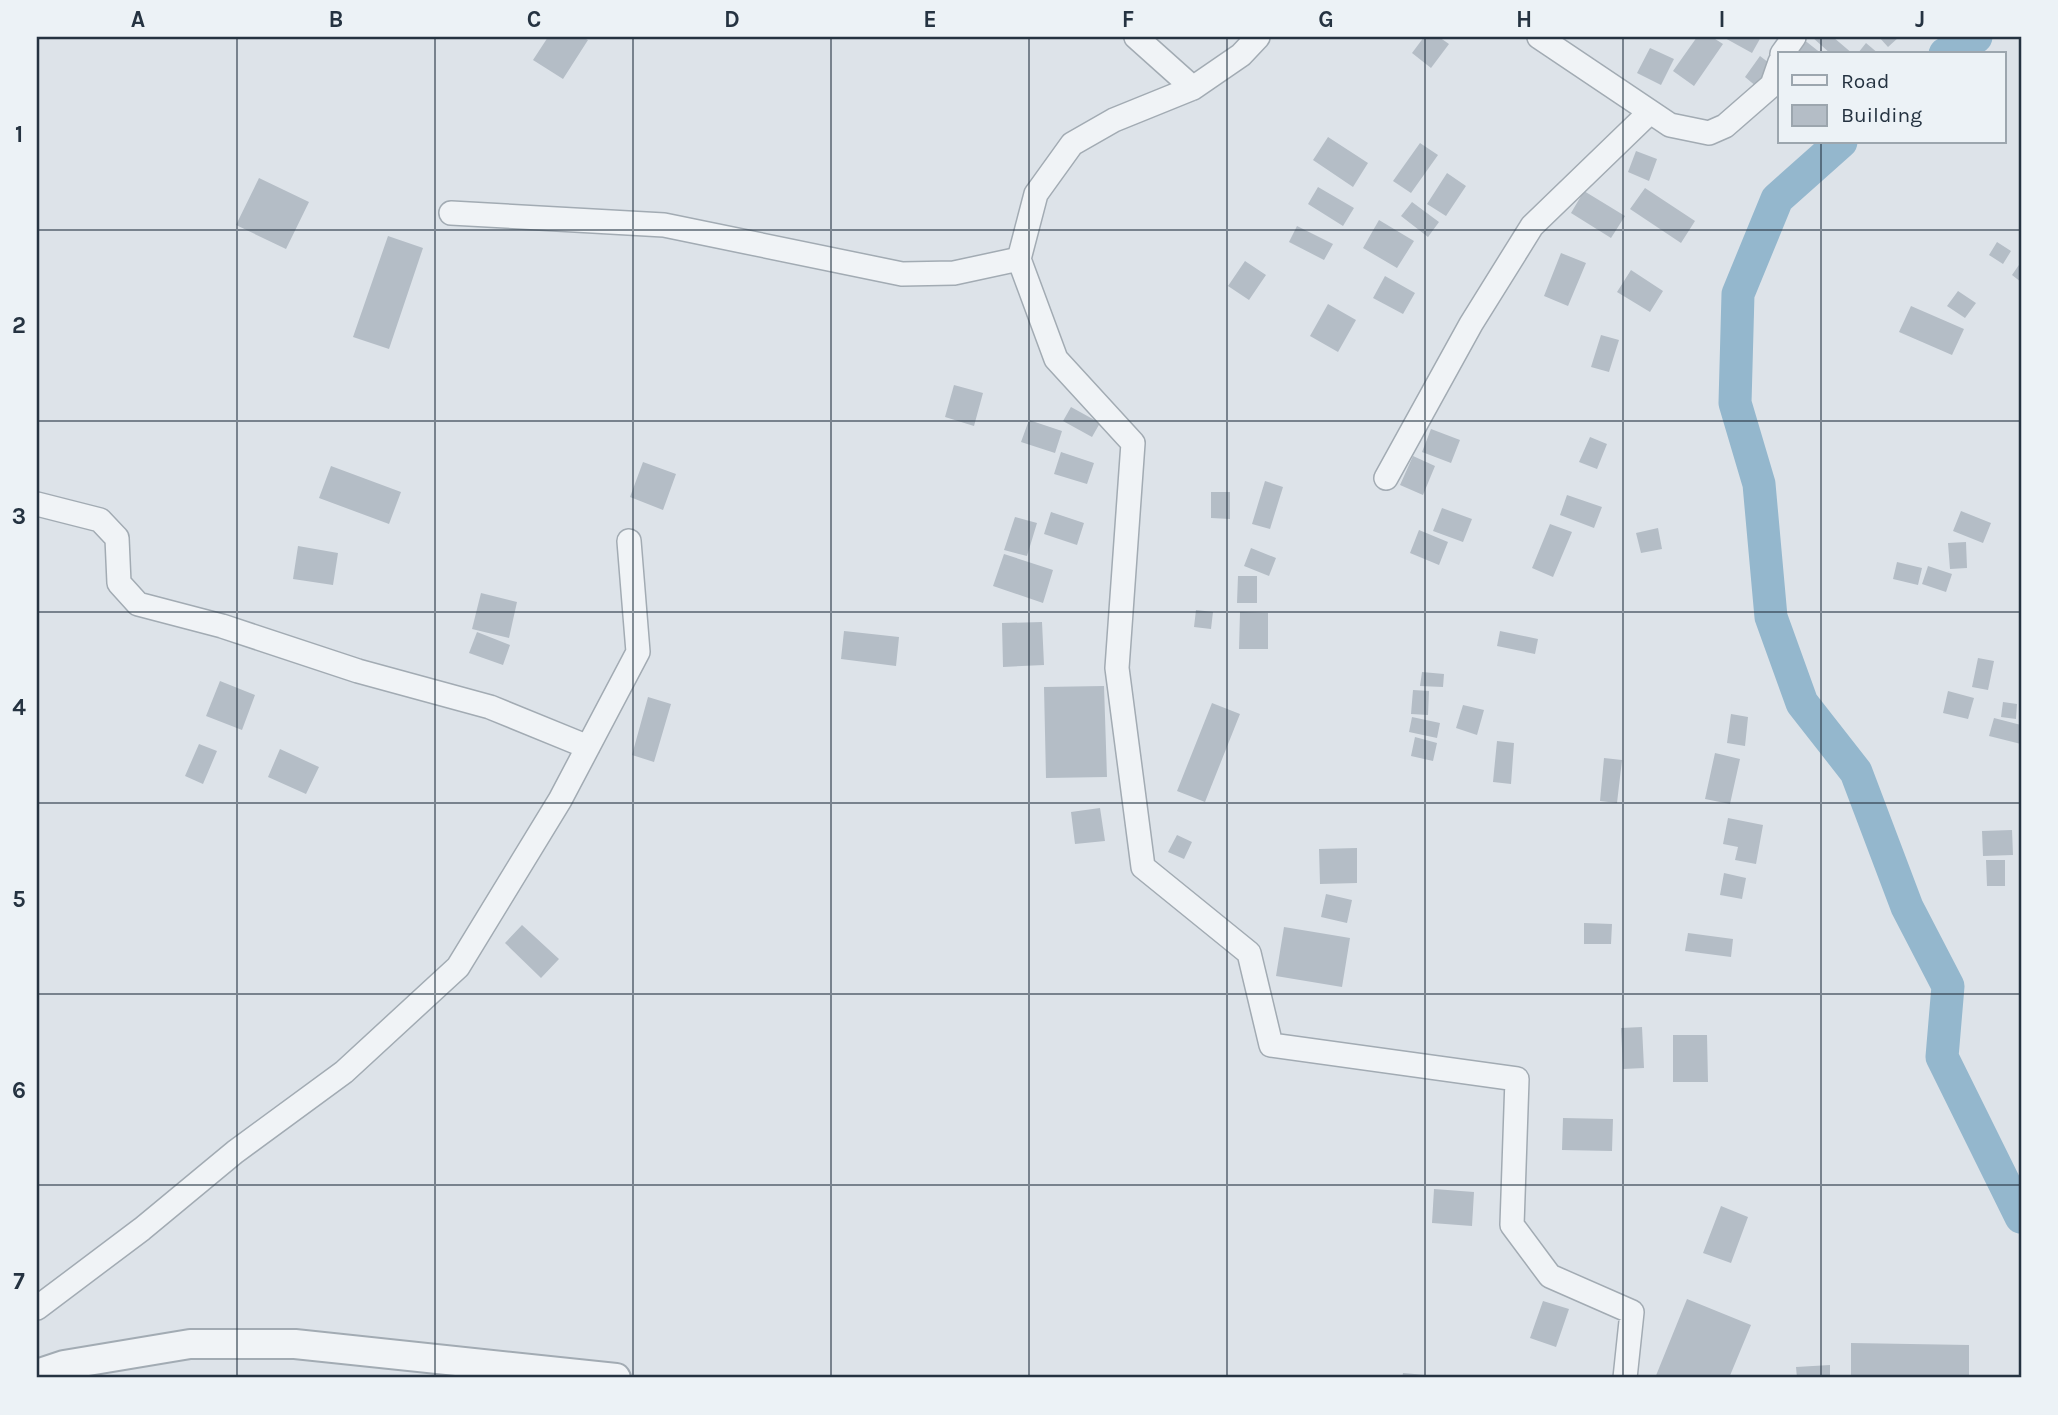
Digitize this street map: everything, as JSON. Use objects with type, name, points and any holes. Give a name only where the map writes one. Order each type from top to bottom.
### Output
[{"type":"street","points":[[1136,37],[1193,88]]},
{"type":"street","points":[[1258,37],[1241,55],[1193,88],[1114,120],[1072,144],[1036,194],[1019,260],[1056,359],[1133,443],[1117,668],[1143,867],[1249,953],[1271,1045],[1517,1079],[1512,1225],[1550,1276],[1632,1312],[1625,1378]]},
{"type":"street","points":[[1539,37],[1670,125],[1709,133],[1725,126],[1772,85],[1778,68]]},
{"type":"street","points":[[1783,52],[1794,37]]},
{"type":"street","points":[[1386,478],[1451,359],[1532,226],[1650,112]]},
{"type":"street","points":[[451,214],[664,225],[902,275],[954,273],[1019,260]]},
{"type":"street","points":[[37,504],[100,520],[117,538],[119,583],[138,604],[222,626],[358,671],[490,707],[588,747]]},
{"type":"street","points":[[37,1308],[142,1229],[235,1152],[344,1072],[458,967],[560,800],[638,652],[629,541]]},
{"type":"street","points":[[37,1374],[64,1365],[190,1344],[295,1344],[486,1372],[616,1378]]},
{"type":"building","points":[[548,37],[582,37],[588,40],[563,79],[533,60]]},
{"type":"building","points":[[1424,37],[1439,37],[1449,44],[1431,68],[1412,53]]},
{"type":"building","points":[[1697,37],[1712,37],[1723,44],[1694,86],[1673,71]]},
{"type":"building","points":[[1723,37],[1761,37],[1752,53]]},
{"type":"building","points":[[1812,37],[1833,37],[1851,52],[1829,52]]},
{"type":"building","points":[[1879,37],[1899,37],[1888,47]]},
{"type":"building","points":[[1803,39],[1819,52],[1797,52],[1794,50]]},
{"type":"building","points":[[1866,43],[1877,52],[1859,52]]},
{"type":"building","points":[[1650,48],[1674,59],[1661,85],[1637,73]]},
{"type":"building","points":[[1760,56],[1773,66],[1757,87],[1745,77]]},
{"type":"building","points":[[1328,137],[1368,163],[1353,187],[1313,160]]},
{"type":"building","points":[[1420,143],[1438,155],[1411,193],[1393,181]]},
{"type":"building","points":[[1636,151],[1657,159],[1649,181],[1628,172]]},
{"type":"building","points":[[1447,173],[1466,186],[1446,216],[1427,204]]},
{"type":"building","points":[[259,178],[309,202],[286,249],[236,225]]},
{"type":"building","points":[[1318,187],[1354,208],[1343,226],[1308,204]]},
{"type":"building","points":[[1645,188],[1695,221],[1681,243],[1630,209]]},
{"type":"building","points":[[1584,191],[1625,216],[1611,238],[1571,213]]},
{"type":"building","points":[[1412,202],[1439,222],[1428,237],[1401,216]]},
{"type":"building","points":[[1379,220],[1414,241],[1397,268],[1363,248]]},
{"type":"building","points":[[1297,226],[1333,244],[1324,260],[1289,242]]},
{"type":"building","points":[[388,236],[423,248],[389,349],[353,337]]},
{"type":"building","points":[[1997,242],[2011,251],[2003,264],[1989,255]]},
{"type":"building","points":[[1561,253],[1586,263],[1568,306],[1544,296]]},
{"type":"building","points":[[1245,261],[1266,275],[1249,300],[1228,286]]},
{"type":"building","points":[[2021,262],[2021,282],[2012,275]]},
{"type":"building","points":[[1631,270],[1663,291],[1650,312],[1617,292]]},
{"type":"building","points":[[1385,276],[1415,293],[1403,314],[1373,298]]},
{"type":"building","points":[[1958,291],[1976,303],[1965,318],[1947,306]]},
{"type":"building","points":[[1328,304],[1356,320],[1338,352],[1310,336]]},
{"type":"building","points":[[1911,306],[1964,329],[1952,355],[1899,332]]},
{"type":"building","points":[[1601,335],[1619,340],[1609,372],[1591,367]]},
{"type":"building","points":[[954,385],[983,393],[974,426],[945,417]]},
{"type":"building","points":[[1071,407],[1100,423],[1092,437],[1063,421]]},
{"type":"building","points":[[1029,420],[1062,431],[1055,453],[1021,442]]},
{"type":"building","points":[[1431,429],[1460,440],[1451,463],[1422,452]]},
{"type":"building","points":[[1590,437],[1607,444],[1597,469],[1579,462]]},
{"type":"building","points":[[1061,452],[1094,463],[1087,484],[1054,474]]},
{"type":"building","points":[[1413,456],[1435,466],[1423,495],[1400,485]]},
{"type":"building","points":[[643,462],[676,474],[663,510],[630,497]]},
{"type":"building","points":[[331,466],[401,492],[389,524],[319,498]]},
{"type":"building","points":[[1265,481],[1283,487],[1270,529],[1252,524]]},
{"type":"building","points":[[1211,492],[1230,492],[1230,519],[1211,518]]},
{"type":"building","points":[[1567,495],[1602,507],[1594,528],[1560,515]]},
{"type":"building","points":[[1442,508],[1472,519],[1463,542],[1433,531]]},
{"type":"building","points":[[1961,511],[1991,523],[1983,543],[1953,531]]},
{"type":"building","points":[[1051,512],[1084,523],[1077,545],[1044,534]]},
{"type":"building","points":[[1015,517],[1037,523],[1027,556],[1004,550]]},
{"type":"building","points":[[1550,524],[1572,532],[1553,577],[1532,568]]},
{"type":"building","points":[[1658,528],[1662,549],[1641,553],[1636,533]]},
{"type":"building","points":[[1419,530],[1448,542],[1439,565],[1410,553]]},
{"type":"building","points":[[1966,542],[1967,568],[1950,569],[1948,543]]},
{"type":"building","points":[[298,546],[338,553],[333,585],[293,579]]},
{"type":"building","points":[[1251,548],[1276,558],[1269,576],[1244,566]]},
{"type":"building","points":[[1004,554],[1053,570],[1043,603],[993,586]]},
{"type":"building","points":[[1897,562],[1922,568],[1918,585],[1893,579]]},
{"type":"building","points":[[1928,566],[1952,574],[1946,592],[1922,584]]},
{"type":"building","points":[[1238,576],[1257,576],[1257,603],[1237,603]]},
{"type":"building","points":[[481,593],[517,602],[509,638],[472,629]]},
{"type":"building","points":[[1196,610],[1213,612],[1211,629],[1194,627]]},
{"type":"building","points":[[1240,612],[1268,613],[1268,649],[1239,649]]},
{"type":"building","points":[[1042,622],[1044,665],[1003,667],[1002,623]]},
{"type":"building","points":[[844,631],[899,637],[896,666],[841,659]]},
{"type":"building","points":[[1500,631],[1538,639],[1535,654],[1497,646]]},
{"type":"building","points":[[477,632],[510,645],[503,665],[469,653]]},
{"type":"building","points":[[1978,658],[1994,661],[1988,690],[1972,687]]},
{"type":"building","points":[[1422,672],[1444,674],[1443,687],[1420,686]]},
{"type":"building","points":[[220,681],[255,695],[242,730],[206,716]]},
{"type":"building","points":[[1104,686],[1107,777],[1046,778],[1044,687]]},
{"type":"building","points":[[1413,690],[1429,691],[1428,715],[1411,714]]},
{"type":"building","points":[[1948,691],[1974,698],[1968,719],[1943,713]]},
{"type":"building","points":[[648,697],[671,704],[654,762],[632,755]]},
{"type":"building","points":[[2003,702],[2017,704],[2016,719],[2001,717]]},
{"type":"building","points":[[1212,703],[1240,714],[1205,802],[1177,791]]},
{"type":"building","points":[[1463,705],[1484,710],[1477,735],[1456,728]]},
{"type":"building","points":[[1731,714],[1748,717],[1745,746],[1727,743]]},
{"type":"building","points":[[1412,717],[1440,723],[1437,738],[1409,732]]},
{"type":"building","points":[[1994,718],[2021,725],[2021,744],[1989,736]]},
{"type":"building","points":[[1415,737],[1437,743],[1433,761],[1411,756]]},
{"type":"building","points":[[1497,741],[1514,743],[1511,784],[1493,782]]},
{"type":"building","points":[[199,744],[217,751],[203,784],[185,776]]},
{"type":"building","points":[[280,749],[319,767],[306,794],[268,777]]},
{"type":"building","points":[[1715,753],[1740,759],[1730,804],[1705,799]]},
{"type":"building","points":[[1604,758],[1622,760],[1617,803],[1600,801]]},
{"type":"building","points":[[1100,808],[1105,841],[1075,844],[1071,812]]},
{"type":"building","points":[[1728,818],[1763,825],[1756,864],[1735,860],[1738,847],[1723,844]]},
{"type":"building","points":[[2012,830],[2013,855],[1983,856],[1982,831]]},
{"type":"building","points":[[1177,835],[1192,842],[1184,859],[1168,852]]},
{"type":"building","points":[[1357,848],[1357,883],[1320,884],[1319,849]]},
{"type":"building","points":[[1986,860],[2005,860],[2005,886],[1987,886]]},
{"type":"building","points":[[1724,873],[1746,878],[1742,899],[1720,895]]},
{"type":"building","points":[[1326,894],[1352,900],[1347,923],[1321,917]]},
{"type":"building","points":[[1584,923],[1612,924],[1611,944],[1584,944]]},
{"type":"building","points":[[522,925],[559,959],[541,978],[505,943]]},
{"type":"building","points":[[1284,927],[1350,938],[1342,987],[1276,976]]},
{"type":"building","points":[[1688,933],[1733,939],[1731,957],[1685,951]]},
{"type":"building","points":[[1642,1027],[1644,1068],[1623,1069],[1621,1028]]},
{"type":"building","points":[[1673,1035],[1707,1035],[1708,1082],[1673,1082]]},
{"type":"building","points":[[1563,1118],[1613,1119],[1612,1151],[1562,1150]]},
{"type":"building","points":[[1434,1189],[1474,1192],[1472,1226],[1432,1223]]},
{"type":"building","points":[[1721,1206],[1748,1217],[1731,1263],[1703,1253]]},
{"type":"building","points":[[1687,1299],[1751,1325],[1729,1378],[1655,1378]]},
{"type":"building","points":[[1543,1301],[1569,1309],[1556,1347],[1530,1338]]},
{"type":"building","points":[[1851,1343],[1969,1345],[1969,1378],[1851,1378]]},
{"type":"building","points":[[1830,1365],[1830,1378],[1797,1378],[1796,1367]]},
{"type":"building","points":[[1403,1373],[1437,1376],[1437,1378],[1402,1378]]},
{"type":"waterway","points":[[1949,52],[1976,37]]},
{"type":"waterway","points":[[1839,144],[1777,199],[1738,294],[1735,403],[1759,484],[1771,617],[1802,703],[1856,772],[1907,907],[1948,986],[1942,1057],[2021,1217]]}]
